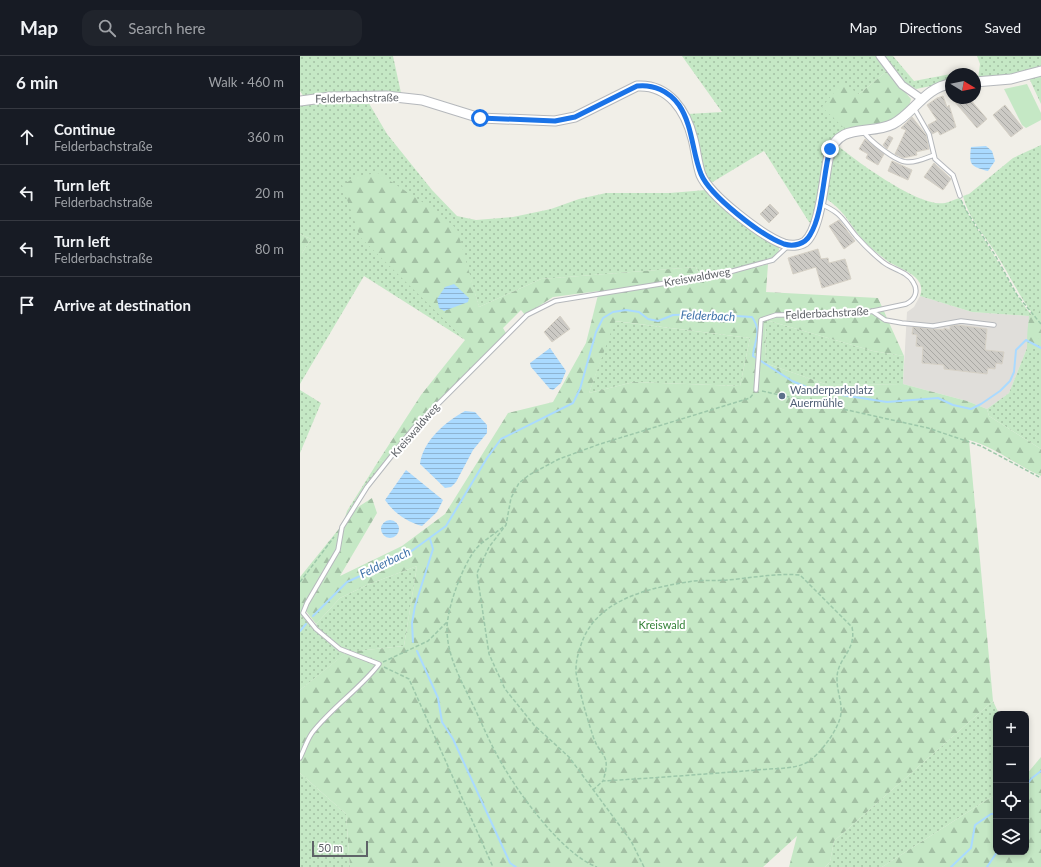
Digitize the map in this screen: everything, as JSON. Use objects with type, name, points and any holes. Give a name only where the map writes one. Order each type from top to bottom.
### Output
[{"type":"street","points":[[880,56],[902,85],[922,99]]},
{"type":"street","points":[[981,82],[1012,79],[1041,71]]},
{"type":"street","name":"Felderbachstraße","points":[[300,101],[330,96],[386,96],[422,100],[480,118],[555,121],[575,117],[637,86],[647,85],[657,88],[670,96],[679,105],[692,137],[701,175],[716,196],[767,234],[788,245]]},
{"type":"street","points":[[788,245],[800,244],[808,238],[814,226],[829,155],[834,143],[842,135],[893,124],[914,108],[933,90],[945,86]]},
{"type":"lane","points":[[914,108],[929,134],[935,159],[953,175],[960,196]]},
{"type":"lane","points":[[863,130],[871,141],[902,162],[918,161],[934,155]]},
{"type":"lane","name":"Felderbachstraße","points":[[756,390],[761,320],[776,315],[859,314],[911,302],[915,297],[916,290],[913,281],[903,273],[884,263],[869,250],[856,236],[844,218],[833,209],[819,204]]},
{"type":"lane","name":"Kreiswaldweg","points":[[379,664],[340,649],[316,629],[303,613],[307,603],[338,550],[342,527],[367,487],[413,429],[438,403],[502,342],[527,315],[554,301],[722,274],[772,260],[787,248],[788,245]]},
{"type":"lane","points":[[872,311],[885,320],[902,323],[933,326],[962,321],[994,325]]},
{"type":"lane","points":[[300,758],[311,734],[333,710],[371,675],[379,664]]},
{"type":"path","points":[[960,196],[967,212],[995,255],[1017,295],[1041,324]]},
{"type":"path","points":[[644,867],[631,841],[569,756],[534,725],[505,689],[489,654],[477,573],[490,547],[506,524],[511,498],[519,483],[529,475],[559,460],[600,444],[750,398],[756,390],[825,403],[928,428],[981,446],[1041,478]]},
{"type":"path","points":[[506,524],[476,549],[463,573],[448,621],[449,650],[455,667],[498,756],[526,800],[550,830],[572,852],[597,867]]},
{"type":"path","points":[[300,582],[342,527]]},
{"type":"path","points":[[593,790],[603,781],[606,768],[605,755],[593,738],[576,676],[577,656],[584,636],[597,618],[621,600],[659,587],[695,581],[725,580],[780,574],[800,575],[852,627],[854,637],[850,650],[839,666],[837,680],[841,713],[838,723],[822,751],[807,762],[793,767],[603,781]]},
{"type":"path","points":[[379,664],[428,642],[448,621]]},
{"type":"path","points":[[379,664],[409,679],[493,867]]},
{"type":"shaded area","points":[[920,296],[972,312],[1030,316],[1027,348],[1009,393],[987,409],[967,401],[903,384],[907,312],[914,307]]},
{"type":"green space","points":[[300,56],[393,56],[401,93],[304,97],[300,91]]},
{"type":"green space","points":[[682,56],[877,56],[887,71],[859,94],[846,130],[834,137],[813,224],[809,222],[764,151],[711,183],[703,170],[694,127],[688,114],[722,112]]},
{"type":"green space","points":[[885,56],[893,56],[914,81],[945,75],[945,83],[916,89],[900,80]]},
{"type":"green space","points":[[977,56],[1041,56],[1041,67],[1011,76],[981,79],[980,64]]},
{"type":"green space","points":[[887,71],[911,99],[908,108],[902,115],[894,120],[875,126],[846,130],[822,107],[842,83],[859,94]]},
{"type":"green space","points":[[1041,75],[1041,104],[1029,78]]},
{"type":"green space","points":[[1027,84],[1041,113],[1041,120],[1026,128],[1022,125],[1004,89]]},
{"type":"green space","points":[[330,100],[367,100],[387,134],[432,190],[457,216],[476,220],[513,217],[551,209],[579,199],[606,193],[670,193],[706,190],[779,246],[779,250],[773,260],[722,272],[700,275],[696,267],[541,279],[479,307],[456,229],[419,293],[465,340],[364,276],[300,384],[300,253],[302,253],[311,239],[300,234],[300,106]]},
{"type":"green space","points":[[837,145],[873,172],[920,198],[934,203],[945,203],[960,198],[1015,292],[1031,314],[1032,313],[1000,260],[972,218],[963,196],[969,194],[1013,158],[1041,145],[1041,449],[989,416],[987,409],[1009,393],[1027,348],[1029,316],[972,312],[920,296],[920,283],[916,278],[886,260],[871,248],[861,238],[840,210],[825,198]]},
{"type":"green space","name":"Kreiswald","points":[[378,173],[433,209],[457,229],[479,307],[541,279],[696,267],[701,279],[722,276],[768,264],[766,292],[878,298],[904,356],[873,351],[766,320],[765,363],[828,385],[903,384],[967,401],[987,409],[989,416],[1041,449],[1041,476],[988,447],[969,440],[993,701],[834,841],[830,862],[825,867],[789,867],[797,836],[763,867],[350,867],[346,814],[300,773],[300,690],[347,652],[404,646],[417,566],[367,585],[340,598],[316,624],[306,611],[300,619],[300,577],[355,509],[372,498],[377,513],[340,576],[402,546],[445,514],[508,413],[553,402],[586,343],[599,291],[553,297],[525,315],[521,310],[503,328],[507,335],[437,402],[412,429],[385,462],[379,460],[421,395],[465,340],[360,237],[342,185],[358,176]],"holes":[[[615,321],[750,338],[740,386],[634,382],[589,393]]]},
{"type":"green space","points":[[300,234],[311,239],[302,253],[300,253]]},
{"type":"green space","points":[[1040,307],[1041,335],[1033,349],[1027,348],[1028,324],[1032,314]]},
{"type":"green space","points":[[766,320],[873,351],[904,356],[903,384],[828,385],[765,363]]},
{"type":"green space","points":[[614,321],[750,338],[740,386],[634,382],[589,393]]},
{"type":"green space","points":[[300,390],[321,403],[300,453]]},
{"type":"green space","points":[[379,460],[385,462],[344,521],[347,511]]},
{"type":"green space","points":[[417,566],[404,646],[347,652],[318,628],[316,624],[340,598],[367,585]]},
{"type":"green space","points":[[303,615],[311,627],[345,654],[300,690],[300,619]]},
{"type":"green space","points":[[993,701],[998,711],[993,711],[993,796],[882,867],[825,867],[830,862],[834,841]]},
{"type":"green space","points":[[1041,757],[1041,867],[882,867],[993,796],[993,855],[1029,855],[1029,771]]},
{"type":"green space","points":[[300,773],[346,814],[350,867],[300,867]]},
{"type":"water","points":[[986,146],[992,151],[995,161],[988,171],[974,166],[970,158],[971,147]]},
{"type":"water","points":[[454,284],[469,298],[468,302],[444,311],[439,308],[437,299],[445,287]]},
{"type":"water","points":[[550,348],[566,371],[561,383],[553,390],[550,389],[531,367],[530,363]]},
{"type":"water","points":[[465,411],[475,412],[487,425],[487,433],[473,450],[456,482],[451,487],[445,488],[420,464],[422,456],[425,448],[436,433],[457,415]]},
{"type":"water","points":[[406,470],[443,500],[437,512],[422,526],[401,516],[392,509],[385,500]]},
{"type":"water","points":[[390,520],[396,523],[399,529],[396,535],[390,538],[384,535],[381,529],[384,523]]},
{"type":"building","points":[[943,96],[947,107],[949,105],[956,127],[940,135],[938,131],[932,134],[928,125],[937,120],[927,105]]},
{"type":"building","points":[[957,104],[974,104],[987,119],[977,128]]},
{"type":"building","points":[[1005,105],[1023,128],[1011,137],[993,115]]},
{"type":"building","points":[[912,117],[926,135],[929,149],[916,152],[917,155],[903,158],[895,154],[906,130],[901,128]]},
{"type":"building","points":[[889,136],[893,138],[887,149],[883,145]]},
{"type":"building","points":[[865,139],[884,154],[878,165],[866,158],[868,154],[859,149]]},
{"type":"building","points":[[892,161],[912,170],[908,180],[888,171]]},
{"type":"building","points":[[934,163],[951,179],[943,190],[924,177]]},
{"type":"building","points":[[770,204],[779,213],[769,223],[760,214]]},
{"type":"building","points":[[839,220],[855,241],[844,249],[829,226]]},
{"type":"building","points":[[818,249],[821,259],[828,258],[829,263],[845,259],[851,279],[822,288],[816,267],[793,274],[788,258]]},
{"type":"building","points":[[560,316],[570,329],[552,342],[544,332]]},
{"type":"building","points":[[957,325],[987,329],[985,350],[1004,352],[1002,364],[996,363],[995,369],[988,368],[987,374],[944,369],[944,365],[922,363],[923,347],[916,346],[917,335],[912,334],[913,327],[944,330],[944,328],[950,330],[950,326]]},
{"type":"waterway","name":"Felderbach","points":[[313,616],[347,582],[406,555],[446,526],[487,458],[501,439],[573,403],[580,389],[596,332],[603,318],[613,312],[626,310],[639,312],[648,319],[658,321],[673,315],[704,314],[752,317],[757,328],[753,356],[792,381],[816,391],[887,402],[938,398],[953,405],[971,409],[1000,391],[1010,381],[1014,372],[1016,350],[1026,340],[1041,348]]},
{"type":"waterway","points":[[413,642],[412,623],[415,606],[433,549],[430,539]]},
{"type":"waterway","name":"Felderbach","points":[[300,631],[306,624]]},
{"type":"waterway","points":[[417,651],[438,698],[442,722],[453,739],[510,863],[516,867]]},
{"type":"waterway","points":[[1028,783],[1041,771]]},
{"type":"waterway","points":[[951,867],[971,848],[975,825],[993,814]]},
{"type":"waterway","points":[[987,867],[995,855]]},
{"type":"place","name":"Wanderparkplatz Auermühle","points":[[782,396]]},
{"type":"route","points":[[480,118],[555,121],[575,117],[637,86],[647,85],[657,88],[670,96],[679,105],[692,137],[701,175],[716,196],[742,217],[767,234],[788,245],[805,242],[811,234],[817,218],[830,149]]}]
